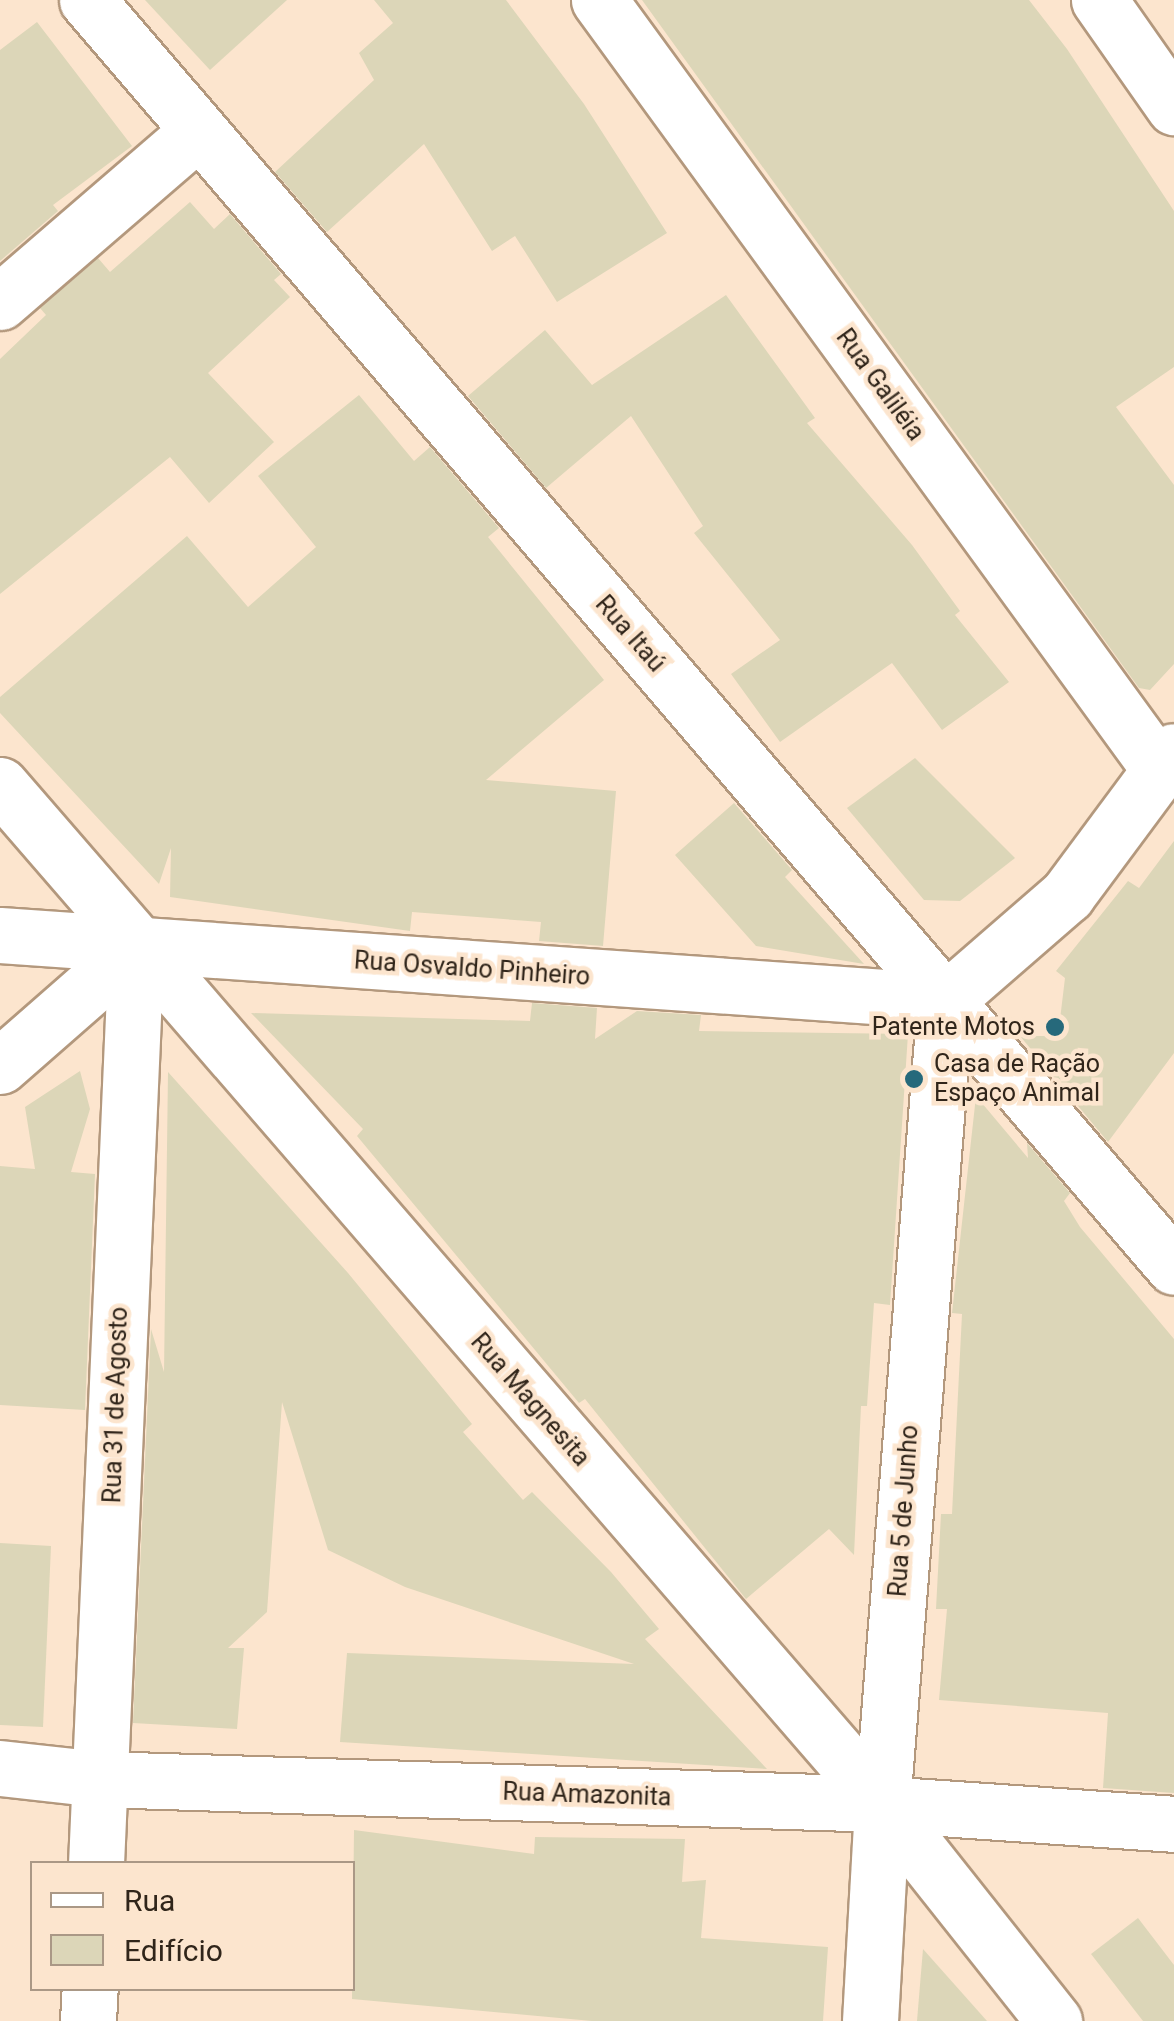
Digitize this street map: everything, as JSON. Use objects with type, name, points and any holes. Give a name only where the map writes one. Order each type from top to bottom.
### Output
[{"type":"street","name":"Rua Itaú","points":[[86,0],[1174,1267]]},
{"type":"street","name":"Rua Galiléia","points":[[600,0],[1167,761]]},
{"type":"street","points":[[1099,0],[1174,107]]},
{"type":"street","points":[[0,302],[198,130]]},
{"type":"street","points":[[945,1001],[1067,895],[1167,761]]},
{"type":"street","name":"Rua Magnesita","points":[[0,785],[882,1804],[1054,2021]]},
{"type":"street","name":"Rua Osvaldo Pinheiro","points":[[0,935],[945,1001]]},
{"type":"street","points":[[0,1066],[136,946]]},
{"type":"street","name":"Rua 31 de Agosto","points":[[96,1861],[136,946]]},
{"type":"street","name":"Rua 5 de Junho","points":[[870,2021],[882,1804],[945,1001]]},
{"type":"street","name":"Rua Amazonita","points":[[0,1768],[100,1779],[882,1804],[1174,1824]]},
{"type":"street","points":[[88,2021],[90,1991]]},
{"type":"building","points":[[145,0],[287,0],[210,70]]},
{"type":"building","points":[[374,0],[506,0],[584,104],[667,233],[557,302],[515,236],[492,251],[424,144],[327,232],[275,172],[374,80],[359,53],[393,23]]},
{"type":"building","points":[[642,0],[1029,0],[1067,49],[1174,211],[1174,367],[1116,407],[1174,485],[1174,664],[1150,690],[1139,688]]},
{"type":"building","points":[[37,22],[132,146],[53,205],[58,211],[0,261],[0,50]]},
{"type":"building","points":[[190,202],[214,229],[230,214],[281,274],[274,280],[290,297],[208,373],[274,442],[209,503],[170,457],[0,594],[0,359],[46,315],[40,308],[98,258],[110,272]]},
{"type":"building","points":[[726,295],[815,418],[807,423],[912,545],[960,611],[955,615],[1009,682],[942,730],[892,663],[780,742],[731,674],[780,640],[694,533],[703,526],[631,416],[546,488],[468,396],[545,330],[592,385]]},
{"type":"building","points":[[359,395],[414,461],[430,447],[499,528],[488,537],[604,680],[486,780],[616,791],[603,946],[539,941],[541,922],[412,912],[410,931],[170,897],[171,848],[159,884],[0,713],[0,697],[187,536],[248,607],[316,547],[258,476]]},
{"type":"building","points":[[915,758],[1015,858],[960,901],[924,900],[847,808]]},
{"type":"building","points":[[734,803],[792,870],[785,877],[864,964],[756,946],[675,855]]},
{"type":"building","points":[[1174,841],[1174,1053],[1108,1142],[1020,1036],[1058,1036],[1065,978],[1056,971],[1128,881],[1139,888]]},
{"type":"building","points":[[532,1003],[597,1008],[595,1039],[637,1011],[701,1015],[699,1031],[908,1034],[890,1305],[874,1303],[867,1406],[861,1406],[854,1555],[829,1529],[746,1599],[585,1399],[579,1403],[357,1136],[363,1129],[251,1013],[530,1021]]},
{"type":"building","points":[[80,1071],[90,1109],[71,1172],[95,1174],[85,1410],[0,1405],[0,1166],[35,1169],[25,1107]]},
{"type":"building","points":[[168,1072],[348,1273],[472,1424],[463,1432],[523,1500],[532,1492],[611,1572],[659,1629],[645,1639],[767,1769],[340,1742],[347,1653],[634,1664],[405,1587],[328,1550],[282,1402],[267,1612],[228,1648],[244,1648],[237,1729],[133,1723],[151,1329],[164,1372]]},
{"type":"building","points":[[976,1096],[1028,1158],[1027,1143],[1070,1193],[1064,1201],[1080,1227],[1174,1339],[1174,1793],[1103,1788],[1108,1713],[939,1700],[947,1609],[936,1609],[941,1514],[952,1514],[962,1314],[952,1313]]},
{"type":"building","points":[[0,1543],[51,1546],[43,1727],[0,1725]]},
{"type":"building","points":[[354,1830],[534,1854],[535,1837],[685,1839],[682,1882],[706,1880],[701,1938],[828,1947],[823,2021],[592,2021],[352,1999]]},
{"type":"building","points":[[1138,1918],[1174,1965],[1174,2021],[1143,2021],[1091,1954]]},
{"type":"building","points":[[923,1949],[987,2021],[917,2021]]},
{"type":"place","name":"Patente Motos","points":[[1055,1027]]},
{"type":"place","name":"Casa de Ração Espaço Animal","points":[[914,1079]]}]
